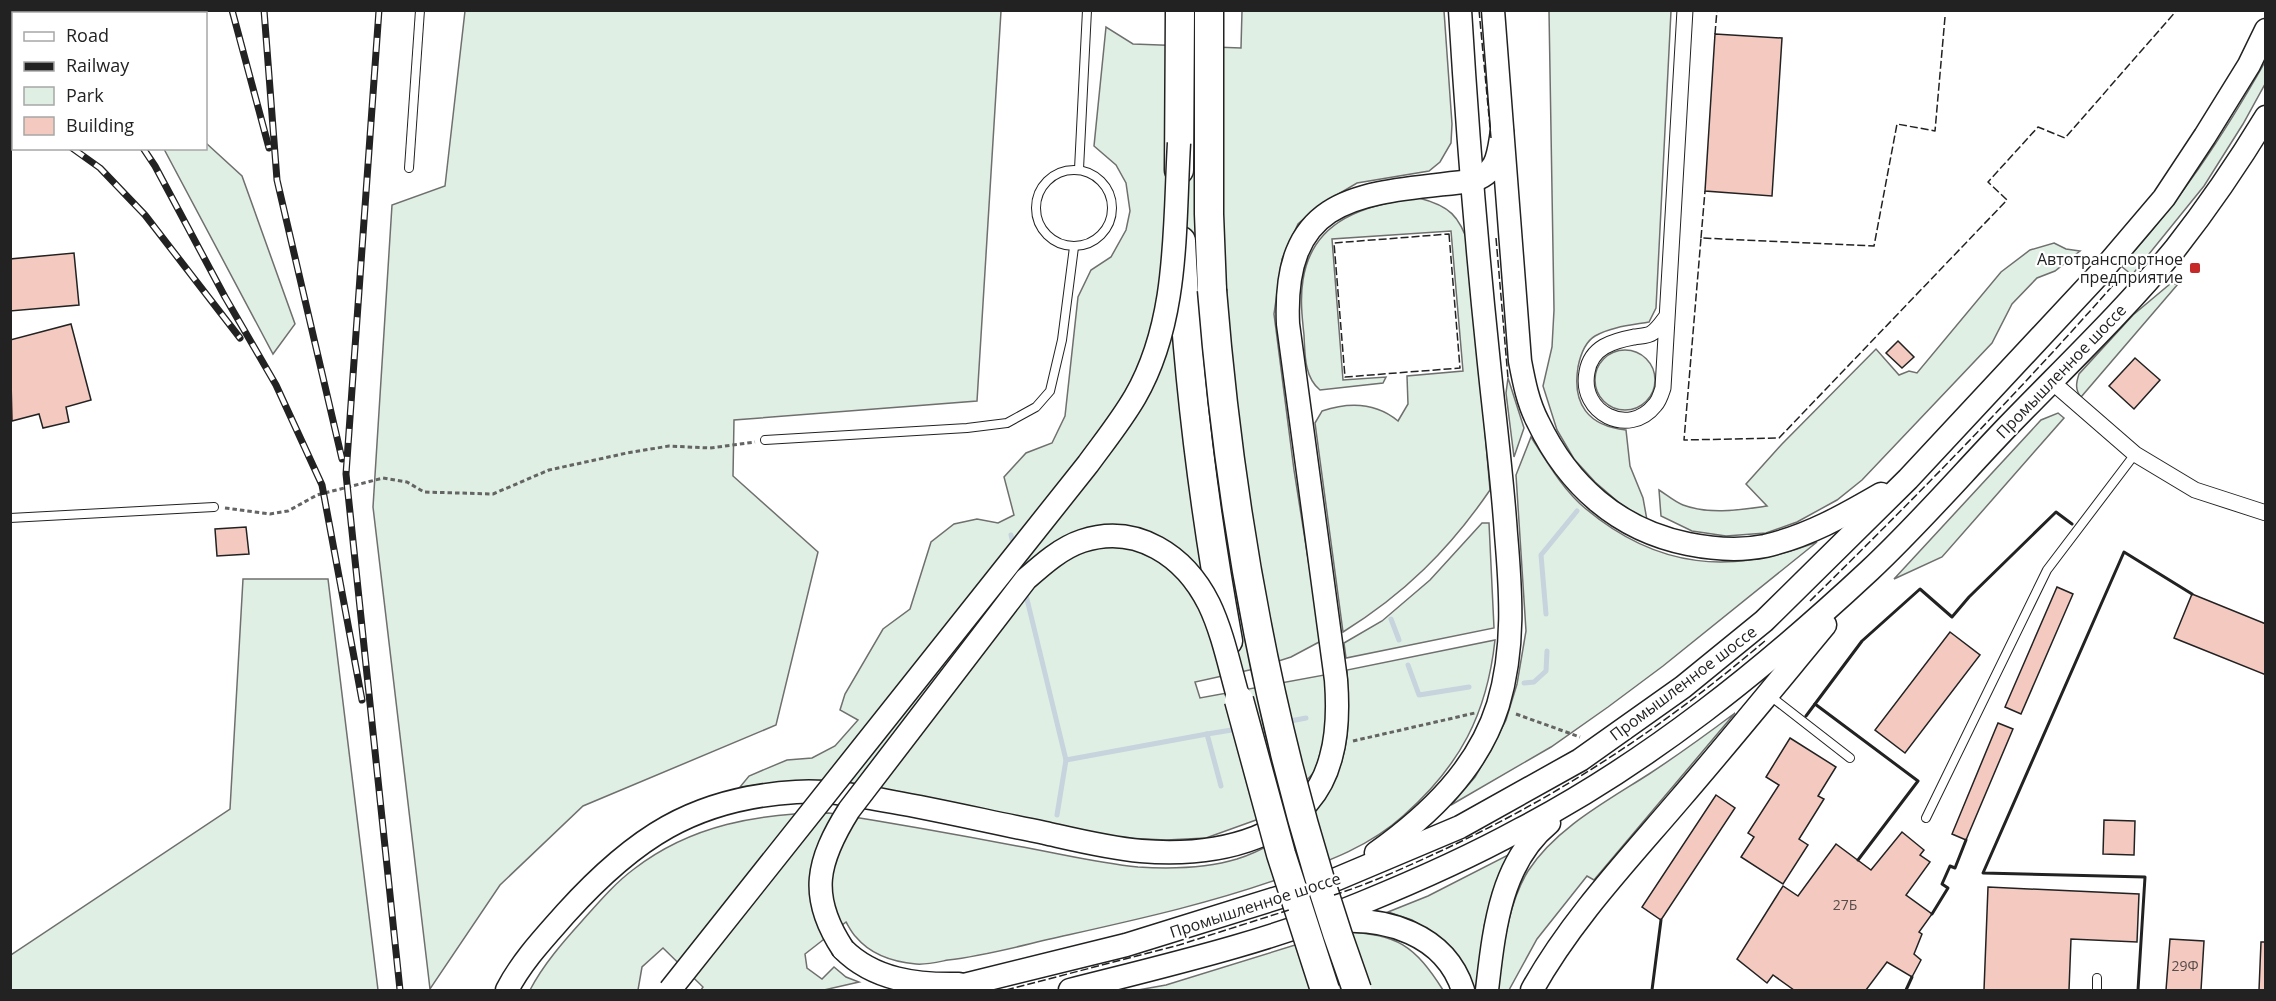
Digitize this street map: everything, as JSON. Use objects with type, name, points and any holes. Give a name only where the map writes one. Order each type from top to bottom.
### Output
[{"type":"highway","points":[[1180,10],[1179,143],[1183,295],[1198,458],[1239,700],[1296,923],[1325,990]]},
{"type":"highway","points":[[1209,11],[1209,235],[1219,372],[1229,460],[1258,632],[1276,716],[1310,845],[1357,990]]},
{"type":"main road","points":[[1332,881],[1400,836],[1425,816],[1451,789],[1469,762],[1497,708],[1509,650],[1511,596],[1503,485],[1474,228],[1460,10]]},
{"type":"main road","points":[[1493,10],[1520,361],[1533,412],[1567,471],[1590,496],[1616,515],[1646,532],[1675,542],[1707,548],[1737,549],[1762,546],[1813,531],[1839,519],[1908,478]]},
{"type":"main road","name":"Промышленное шоссе","points":[[944,990],[1126,945],[1332,881],[1460,827],[1580,760],[1683,687],[1764,621],[1908,478],[2102,272],[2164,198],[2249,65],[2265,30]]},
{"type":"main road","name":"Промышленное шоссе","points":[[1070,990],[1361,904],[1453,863],[1523,828],[1594,786],[1676,732],[1755,672],[1873,567],[2123,307],[2173,250],[2241,158],[2265,117]]},
{"type":"main road","points":[[507,990],[518,970],[538,944],[579,899],[630,850],[690,815],[717,805],[772,794],[827,792],[917,806],[1112,847],[1142,851],[1195,851],[1219,848],[1242,842],[1284,825],[1300,812],[1314,796],[1324,778],[1334,746],[1338,705],[1289,333],[1288,284],[1300,245],[1311,228],[1324,215],[1362,196],[1482,178],[1493,168],[1502,132]]},
{"type":"main road","points":[[1428,187],[1442,180],[1453,166],[1460,156],[1468,135]]},
{"type":"main road","points":[[670,990],[1088,464],[1136,396],[1151,362],[1167,303],[1179,143]]},
{"type":"main road","points":[[1471,181],[1483,183],[1495,190],[1508,222]]},
{"type":"main road","points":[[1428,187],[1443,189],[1457,197],[1467,208],[1474,228]]},
{"type":"main road","points":[[973,984],[934,984],[890,977],[854,960],[832,933],[825,916],[821,896],[821,873],[826,851],[849,810],[1026,579],[1066,548],[1082,541],[1101,536],[1119,535],[1155,545],[1175,559],[1200,588],[1210,606],[1239,700]]},
{"type":"main road","points":[[1532,990],[1556,948],[1873,567]]},
{"type":"main road","points":[[1487,990],[1498,910],[1507,883],[1520,856],[1536,833],[1594,786]]},
{"type":"main road","points":[[1318,990],[1296,923],[1352,920],[1395,925],[1416,935],[1433,947],[1448,963],[1461,982],[1463,990]]},
{"type":"street","points":[[1668,316],[1651,334],[1610,342],[1596,354],[1587,371],[1586,391],[1594,406],[1608,417],[1626,420],[1643,415],[1656,405],[1663,388],[1668,316],[1685,10]]},
{"type":"street","points":[[2051,381],[2135,454],[2195,490],[2265,513]]},
{"type":"lane","points":[[409,168],[420,10]]},
{"type":"lane","points":[[1079,169],[1087,10]]},
{"type":"lane","points":[[1079,169],[1095,175],[1107,186],[1113,202],[1111,219],[1104,233],[1090,243],[1074,247],[1058,243],[1045,234],[1037,221],[1035,205],[1039,190],[1049,177],[1064,170],[1079,169]]},
{"type":"lane","points":[[765,440],[967,428],[1007,423],[1036,407],[1050,391],[1055,370],[1062,340],[1074,247]]},
{"type":"lane","points":[[1926,818],[2047,570],[2135,454]]},
{"type":"lane","points":[[10,518],[214,507]]},
{"type":"lane","points":[[1768,694],[1850,758]]},
{"type":"lane","points":[[2097,978],[2097,990]]},
{"type":"path","points":[[214,507],[270,514],[279,513],[288,511],[317,495],[383,478],[407,482],[424,492],[493,494],[549,470],[627,453],[669,446],[710,448],[765,440]]},
{"type":"path","points":[[1334,746],[1497,708],[1601,745]]},
{"type":"green space","points":[[465,11],[1001,11],[977,401],[734,420],[733,476],[818,552],[776,725],[583,806],[500,885],[430,989],[373,507],[392,205],[445,186]]},
{"type":"green space","points":[[1242,11],[1444,11],[1452,124],[1451,143],[1440,162],[1429,171],[1357,183],[1318,206],[1298,224],[1282,259],[1274,314],[1294,470],[1321,641],[1291,657],[1254,669],[1195,682],[1200,698],[1324,675],[1327,691],[1327,718],[1323,744],[1315,771],[1285,805],[1256,820],[1206,838],[1166,840],[1125,838],[794,781],[740,787],[749,776],[787,760],[812,758],[835,746],[858,720],[840,710],[845,694],[883,629],[910,609],[931,542],[954,524],[977,519],[998,523],[1014,515],[1004,477],[1026,453],[1052,443],[1065,416],[1078,297],[1091,270],[1111,257],[1126,230],[1130,211],[1126,183],[1116,165],[1094,146],[1106,27],[1133,44],[1241,48]]},
{"type":"green space","points":[[1549,11],[1671,11],[1656,308],[1649,322],[1614,328],[1591,339],[1582,354],[1577,380],[1578,392],[1586,411],[1602,424],[1626,430],[1630,466],[1643,498],[1647,520],[1624,507],[1595,482],[1574,459],[1557,430],[1543,386],[1552,347],[1554,310]]},
{"type":"green space","points":[[2265,62],[2265,84],[2243,124],[2204,186],[2132,275],[2121,266],[2162,218],[2199,168]]},
{"type":"green space","points":[[207,144],[242,176],[295,324],[273,354],[165,150],[207,150]]},
{"type":"green space","points":[[1419,198],[1430,201],[1452,214],[1457,219],[1469,245],[1490,490],[1458,532],[1424,569],[1386,602],[1343,632],[1315,423],[1322,411],[1352,405],[1380,410],[1398,421],[1408,404],[1407,376],[1463,371],[1451,231],[1332,239],[1343,380],[1386,377],[1383,383],[1320,390],[1315,385],[1308,372],[1305,357],[1303,280],[1308,259],[1318,242],[1345,218],[1380,205]]},
{"type":"green space","points":[[2054,243],[2066,249],[2080,251],[2055,271],[2037,278],[2012,304],[1992,343],[1862,480],[1837,500],[1797,522],[1766,533],[1726,536],[1692,531],[1661,516],[1659,490],[1680,504],[1704,510],[1725,511],[1767,506],[1746,484],[1782,444],[1876,349],[1899,375],[1909,371],[1917,373],[2001,272],[2030,250]]},
{"type":"green space","points":[[2170,284],[2178,284],[2081,397],[2077,386],[2079,374],[2133,315]]},
{"type":"green space","points":[[1625,350],[1642,355],[1650,363],[1655,380],[1650,397],[1642,405],[1625,410],[1608,405],[1600,397],[1595,380],[1600,363],[1608,355]]},
{"type":"green space","points":[[1508,378],[1524,428],[1514,457],[1506,393]]},
{"type":"green space","points":[[2058,413],[2064,418],[1942,557],[1894,579],[2041,420]]},
{"type":"green space","points":[[1531,437],[1549,466],[1586,509],[1613,529],[1640,544],[1668,555],[1725,562],[1785,553],[1817,542],[1663,666],[1608,707],[1551,747],[1451,805],[1475,777],[1492,748],[1506,720],[1517,684],[1526,631],[1516,475]]},
{"type":"green space","points":[[1482,523],[1489,523],[1494,628],[1346,658],[1344,643],[1382,621],[1430,580]]},
{"type":"green space","points":[[243,579],[328,579],[378,990],[11,990],[11,955],[230,809]]},
{"type":"green space","points":[[1495,640],[1485,692],[1477,715],[1455,758],[1440,778],[1403,816],[1377,836],[1348,852],[1303,870],[1229,895],[1170,911],[999,951],[928,964],[899,961],[876,953],[853,934],[846,922],[805,954],[807,968],[822,979],[834,967],[846,977],[859,982],[824,990],[701,990],[703,987],[663,948],[642,967],[638,990],[530,990],[547,963],[568,937],[620,880],[634,869],[656,854],[702,832],[752,819],[829,813],[1138,867],[1188,867],[1237,859],[1271,844],[1302,822],[1326,793],[1342,760],[1347,738],[1347,670]]},
{"type":"green space","points":[[1735,713],[1594,880],[1587,876],[1537,939],[1509,990],[1497,990],[1507,929],[1515,899],[1528,871],[1540,856],[1583,816],[1649,774]]},
{"type":"green space","points":[[1508,855],[1493,891],[1484,927],[1478,990],[1472,990],[1430,931],[1412,920],[1388,912],[1428,896]]},
{"type":"green space","points":[[1343,932],[1377,935],[1403,945],[1423,963],[1443,990],[1138,990],[1166,985]]},
{"type":"building","points":[[1715,34],[1782,38],[1772,196],[1705,191]]},
{"type":"building","points":[[74,253],[79,305],[10,311],[10,259]]},
{"type":"building","points":[[71,324],[91,400],[66,407],[69,422],[43,428],[39,414],[12,421],[10,340]]},
{"type":"building","points":[[1898,341],[1914,357],[1902,368],[1886,353]]},
{"type":"building","points":[[2135,358],[2160,380],[2134,409],[2109,386]]},
{"type":"building","points":[[246,527],[249,554],[217,556],[215,529]]},
{"type":"building","points":[[2057,587],[2073,594],[2021,714],[2005,707]]},
{"type":"building","points":[[2192,594],[2266,624],[2266,675],[2174,638]]},
{"type":"building","points":[[1950,632],[1980,655],[1905,753],[1875,730]]},
{"type":"building","points":[[1998,723],[2013,729],[1966,840],[1952,834]]},
{"type":"building","points":[[1790,738],[1836,767],[1818,796],[1824,799],[1799,839],[1808,845],[1783,884],[1741,857],[1754,837],[1748,833],[1779,785],[1766,777]]},
{"type":"building","points":[[1716,795],[1735,808],[1661,920],[1642,907]]},
{"type":"building","points":[[2104,820],[2135,821],[2134,855],[2103,854]]},
{"type":"building","points":[[1902,832],[1924,850],[1920,855],[1930,862],[1906,895],[1932,914],[1919,932],[1922,934],[1914,954],[1921,960],[1912,977],[1887,962],[1866,990],[1794,990],[1773,975],[1767,983],[1737,959],[1783,886],[1798,896],[1836,844],[1871,870]]},
{"type":"building","points":[[1988,887],[2139,894],[2137,942],[2071,939],[2069,990],[1984,990]]},
{"type":"building","points":[[2170,939],[2204,941],[2201,990],[2166,990]]},
{"type":"building","points":[[2261,942],[2266,942],[2266,990],[2259,990]]},
{"type":"waterway","points":[[1546,614],[1541,555],[1577,511]]},
{"type":"waterway","points":[[1011,535],[1014,547]]},
{"type":"waterway","points":[[1025,591],[1066,760],[1057,815]]},
{"type":"waterway","points":[[1391,619],[1399,640]]},
{"type":"waterway","points":[[1524,683],[1534,682],[1546,671],[1547,651]]},
{"type":"waterway","points":[[1408,665],[1419,695],[1469,687]]},
{"type":"waterway","points":[[1285,722],[1306,718]]},
{"type":"waterway","points":[[1207,734],[1238,729]]},
{"type":"waterway","points":[[1066,760],[1207,734],[1221,786]]},
{"type":"railway","points":[[232,10],[269,148]]},
{"type":"railway","points":[[264,10],[277,180],[342,459]]},
{"type":"railway","points":[[379,10],[346,474],[400,990]]},
{"type":"railway","points":[[75,150],[100,168],[145,215],[240,338]]},
{"type":"railway","points":[[144,150],[276,385],[322,485],[362,700]]},
{"type":"fence","points":[[1479,10],[1491,138]]},
{"type":"fence","points":[[1715,34],[1717,10]]},
{"type":"fence","points":[[1945,17],[1935,131],[1897,124],[1874,246],[1701,238],[1684,440],[1779,438],[2007,200],[1988,182],[2038,127],[2065,138],[2177,10]]},
{"type":"fence","points":[[1701,238],[1705,191]]},
{"type":"fence","points":[[1449,234],[1460,368],[1345,377],[1334,243],[1449,234]]},
{"type":"fence","points":[[1496,238],[1508,378]]},
{"type":"fence","points":[[1810,601],[1969,441],[2122,275]]},
{"type":"fence","points":[[1334,895],[1376,880],[1443,850],[1530,806],[1571,782],[1690,701],[1766,640]]},
{"type":"fence","points":[[1006,990],[1179,945],[1289,910]]},
{"type":"wall","points":[[1806,716],[1862,641],[1920,589],[1952,617],[1969,597],[2056,512],[2072,524]]},
{"type":"wall","points":[[2138,990],[2145,877],[1983,873],[2124,552],[2192,594]]},
{"type":"wall","points":[[1815,704],[1918,781],[1858,860]]},
{"type":"wall","points":[[1932,914],[1948,888],[1942,884],[1950,866],[1955,868],[1966,840]]},
{"type":"wall","points":[[1652,990],[1661,920]]},
{"type":"wall","points":[[1906,990],[1912,977]]},
{"type":"place","name":"Автотранспортное предприятие","points":[[2195,268]]}]
